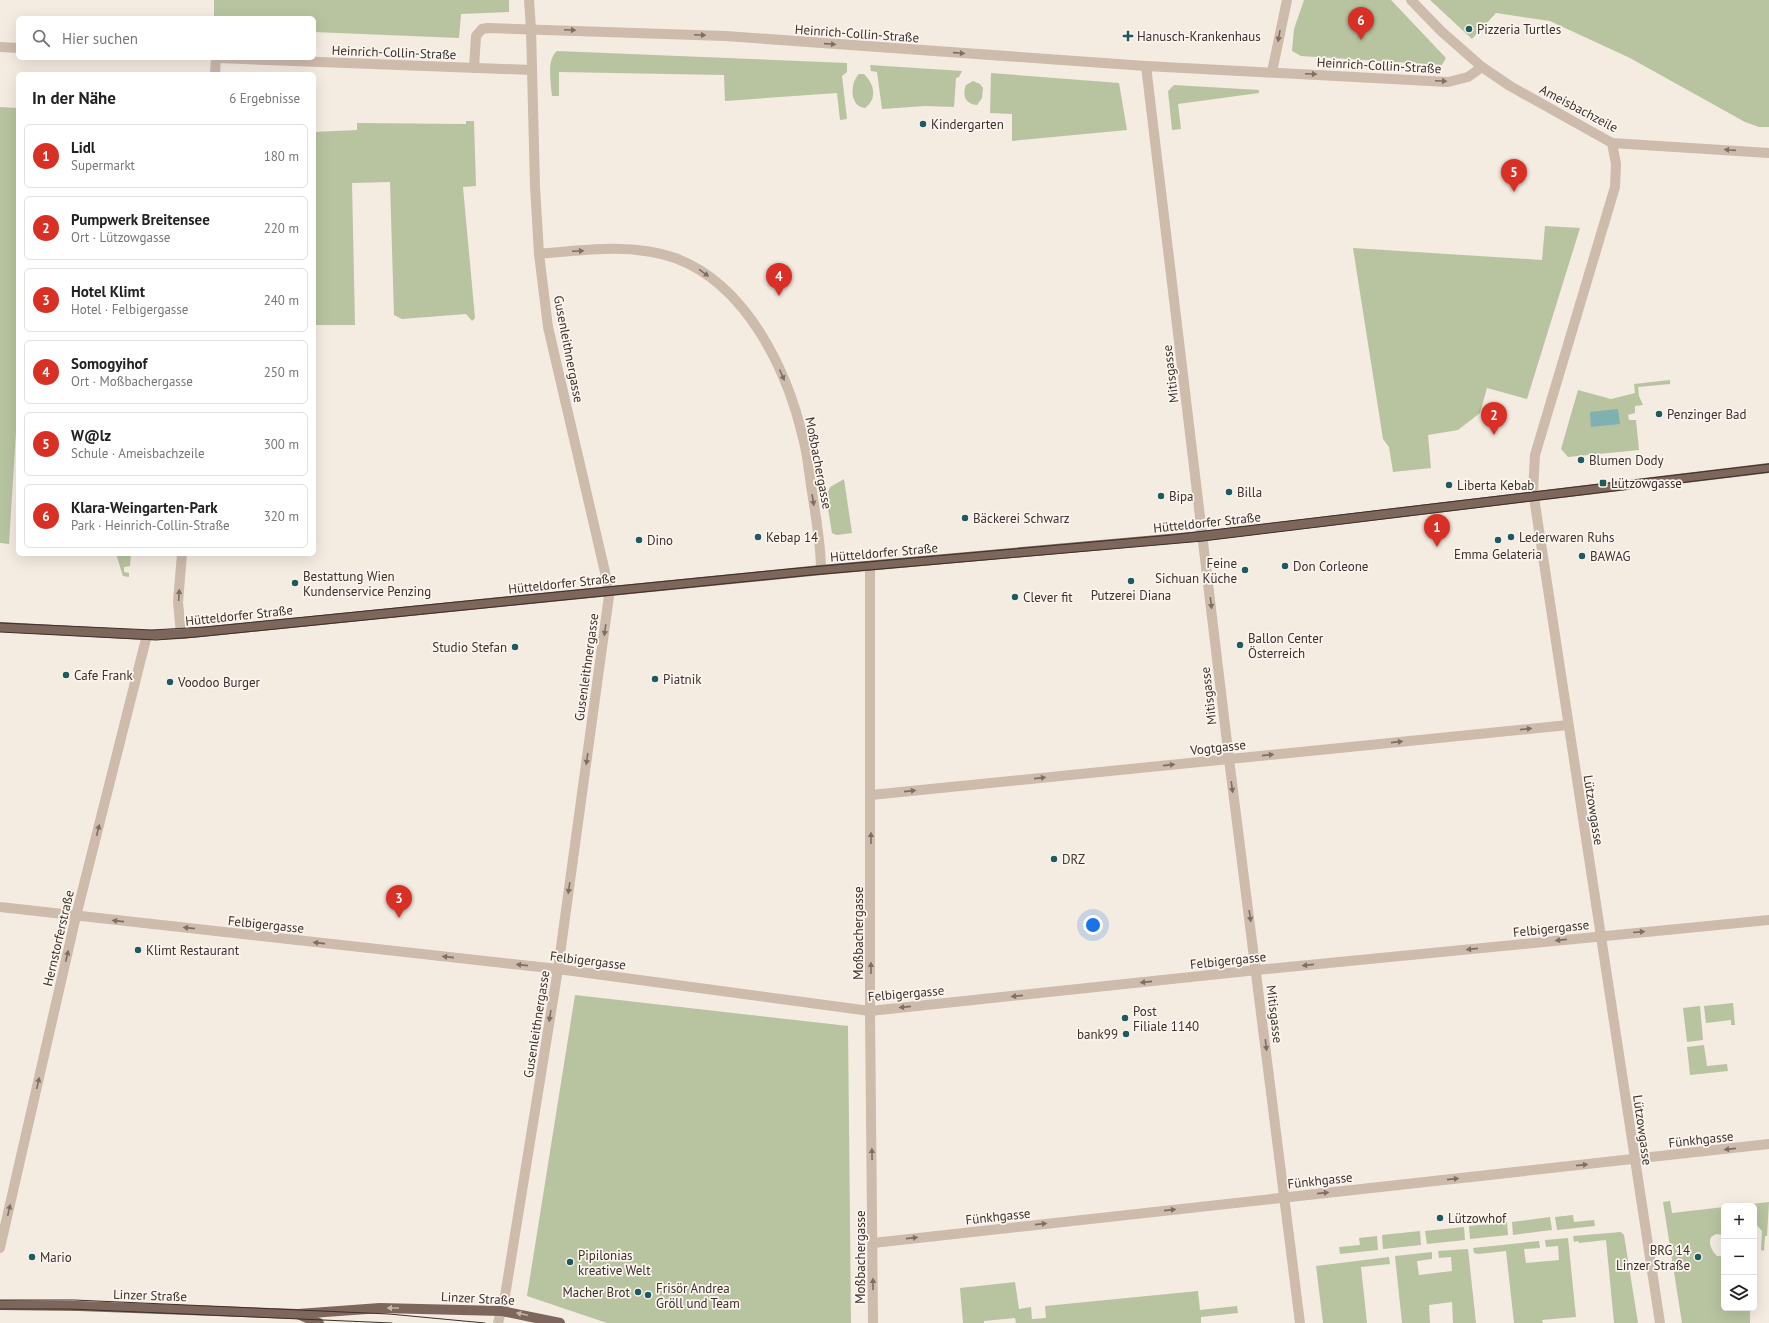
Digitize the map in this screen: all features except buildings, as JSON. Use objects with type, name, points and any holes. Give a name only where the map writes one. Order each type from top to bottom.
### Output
[{"type":"main road","name":"Hütteldorfer Straße","points":[[0,627],[147,635],[181,634],[821,570],[1203,536],[1769,468]]},
{"type":"main road","name":"Linzer Straße","points":[[0,1305],[79,1306],[298,1314],[380,1308],[502,1311],[560,1323]]},
{"type":"main road","name":"Linzer Straße","points":[[298,1314],[319,1323]]},
{"type":"street","name":"Gusenleithnergasse","points":[[498,1323],[502,1311],[558,969],[609,592],[548,327],[540,254],[535,186],[529,0]]},
{"type":"street","points":[[1272,72],[1287,0]]},
{"type":"street","name":"Ameisbachzeile","points":[[1411,0],[1441,31],[1482,68],[1510,86],[1612,143],[1769,153]]},
{"type":"street","name":"Heinrich-Collin-Straße","points":[[474,68],[475,40],[478,32],[488,28],[725,36],[1146,66],[1448,82],[1468,77],[1482,68]]},
{"type":"street","points":[[0,47],[16,48]]},
{"type":"street","points":[[215,72],[217,60]]},
{"type":"street","name":"Heinrich-Collin-Straße","points":[[268,60],[531,70]]},
{"type":"street","name":"Mitisgasse","points":[[1146,66],[1229,760],[1257,970],[1300,1323]]},
{"type":"street","name":"Lützowgasse","points":[[1612,143],[1616,164],[1615,187],[1534,456],[1534,496],[1660,1323]]},
{"type":"street","name":"Moßbachergasse","points":[[540,254],[613,249],[634,250],[673,258],[693,266],[718,283],[750,317],[762,336],[783,377],[804,439],[819,535],[821,570]]},
{"type":"street","points":[[181,634],[178,602],[182,556]]},
{"type":"street","name":"Moßbachergasse","points":[[870,566],[870,1011],[873,1323]]},
{"type":"street","name":"Hernstorferstraße","points":[[0,1248],[76,916],[147,635]]},
{"type":"street","name":"Vogtgasse","points":[[871,795],[1229,760],[1568,724]]},
{"type":"street","name":"Felbigergasse","points":[[0,907],[558,969],[870,1011],[1257,970],[1769,920]]},
{"type":"street","name":"Fünkhgasse","points":[[873,1243],[1769,1144]]},
{"type":"green space","points":[[214,0],[509,0],[509,12],[461,14],[459,38],[316,32],[316,16],[214,16]]},
{"type":"green space","points":[[1304,0],[1391,0],[1446,58],[1442,65],[1301,56],[1292,51],[1294,29]]},
{"type":"green space","points":[[1430,0],[1769,0],[1769,127],[1759,127],[1745,122],[1630,58],[1550,21],[1496,13],[1472,39]]},
{"type":"green space","points":[[557,51],[847,63],[847,72],[842,76],[847,119],[840,120],[837,93],[725,101],[724,75],[559,72],[559,96],[552,96],[550,66],[551,60]]},
{"type":"green space","points":[[870,65],[962,71],[959,77],[956,78],[954,107],[925,106],[882,109],[877,72],[871,71]]},
{"type":"green space","points":[[991,73],[1119,83],[1127,130],[1012,141],[1012,114],[990,113]]},
{"type":"green space","points":[[859,74],[864,74],[870,82],[873,91],[872,100],[865,108],[860,107],[856,103],[853,94],[854,83]]},
{"type":"green space","points":[[973,81],[980,84],[983,88],[982,98],[977,105],[967,101],[964,92],[966,85]]},
{"type":"green space","points":[[1174,85],[1259,90],[1259,93],[1178,104],[1181,129],[1172,130],[1168,91]]},
{"type":"green space","points":[[0,107],[16,108],[16,432],[9,544],[0,543]]},
{"type":"green space","points":[[466,121],[474,121],[476,186],[463,187],[475,318],[472,321],[466,314],[402,319],[394,315],[390,182],[352,183],[355,325],[316,325],[316,132],[357,130],[357,123],[466,124]]},
{"type":"green space","points":[[1545,226],[1580,228],[1527,399],[1487,388],[1480,413],[1458,430],[1428,435],[1431,468],[1393,472],[1389,447],[1383,439],[1353,248],[1542,260]]},
{"type":"green space","points":[[1670,380],[1670,384],[1638,387],[1639,396],[1643,405],[1635,406],[1635,413],[1628,415],[1629,420],[1636,420],[1639,450],[1568,457],[1561,449],[1578,390],[1611,399],[1635,393],[1634,384]]},
{"type":"green space","points":[[844,479],[852,533],[837,535],[832,533],[826,497],[830,487]]},
{"type":"green space","points":[[117,556],[131,556],[130,566],[124,567],[124,572],[129,573],[129,577],[123,576]]},
{"type":"green space","points":[[575,995],[848,1026],[851,1323],[607,1323],[527,1296]]},
{"type":"green space","points":[[1733,1003],[1735,1025],[1731,1025],[1731,1020],[1706,1023],[1704,1006]]},
{"type":"green space","points":[[1700,1006],[1703,1040],[1687,1042],[1683,1008]]},
{"type":"green space","points":[[1704,1045],[1707,1066],[1727,1064],[1728,1071],[1690,1075],[1687,1047]]},
{"type":"green space","points":[[1670,1201],[1672,1213],[1721,1207],[1721,1235],[1716,1234],[1711,1237],[1710,1245],[1717,1256],[1721,1256],[1721,1311],[1750,1311],[1750,1323],[1682,1323],[1663,1202]]},
{"type":"green space","points":[[1769,1202],[1767,1236],[1765,1236],[1764,1251],[1761,1250],[1762,1231],[1757,1225],[1757,1203]]},
{"type":"green space","points":[[1573,1215],[1574,1222],[1594,1220],[1595,1226],[1557,1230],[1555,1217]]},
{"type":"green space","points":[[1550,1217],[1552,1230],[1513,1235],[1512,1222]]},
{"type":"green space","points":[[1507,1222],[1508,1235],[1470,1239],[1469,1226]]},
{"type":"green space","points":[[1464,1227],[1465,1240],[1427,1244],[1425,1231]]},
{"type":"green space","points":[[1420,1231],[1421,1245],[1383,1249],[1382,1235]]},
{"type":"green space","points":[[1621,1232],[1624,1235],[1638,1323],[1614,1323],[1606,1240],[1579,1243],[1578,1241],[1574,1242],[1573,1236]]},
{"type":"green space","points":[[1377,1236],[1378,1250],[1340,1254],[1339,1247],[1360,1245],[1359,1238]]},
{"type":"green space","points":[[1568,1238],[1576,1317],[1542,1320],[1543,1323],[1514,1323],[1506,1251],[1478,1254],[1474,1253],[1473,1248],[1539,1241],[1540,1248],[1524,1249],[1526,1263],[1559,1260],[1558,1246],[1546,1247],[1545,1240]]},
{"type":"green space","points":[[1468,1249],[1476,1323],[1453,1323],[1452,1302],[1429,1305],[1430,1323],[1402,1323],[1395,1256],[1432,1252],[1432,1259],[1417,1261],[1419,1275],[1452,1271],[1451,1257],[1439,1258],[1438,1251]]},
{"type":"green space","points":[[1389,1257],[1390,1264],[1361,1267],[1367,1323],[1323,1323],[1316,1266]]},
{"type":"green space","points":[[1015,1282],[1019,1309],[1031,1307],[1032,1319],[1046,1318],[1045,1306],[1198,1291],[1200,1310],[1237,1306],[1238,1313],[1201,1317],[1201,1323],[1016,1323],[1015,1318],[984,1321],[984,1323],[963,1323],[960,1288]]},
{"type":"water","points":[[1618,409],[1620,424],[1591,427],[1590,412]]},
{"type":"tram line","points":[[0,623],[152,630],[205,627],[789,569],[1171,535],[1769,464]]},
{"type":"tram line","points":[[0,632],[156,640],[196,637],[811,575],[1203,541],[1769,472]]},
{"type":"tram line","points":[[0,1300],[74,1300],[389,1314],[485,1323]]},
{"type":"tram line","points":[[0,1309],[70,1309],[392,1323]]},
{"type":"place","name":"Pizzeria Turtles","points":[[1469,29]]},
{"type":"place","name":"Hanusch-Krankenhaus","points":[[1128,36]]},
{"type":"place","name":"Klara-Weingarten-Park","points":[[1361,40]]},
{"type":"place","name":"Kindergarten","points":[[923,124]]},
{"type":"place","name":"W@lz","points":[[1514,192]]},
{"type":"place","name":"Somogyihof","points":[[779,296]]},
{"type":"place","name":"Penzinger Bad","points":[[1659,414]]},
{"type":"place","name":"Pumpwerk Breitensee","points":[[1494,435]]},
{"type":"place","name":"Blumen Dody","points":[[1581,460]]},
{"type":"place","name":"Lützowgasse","points":[[1603,483]]},
{"type":"place","name":"Liberta Kebab","points":[[1449,485]]},
{"type":"place","name":"Billa","points":[[1229,492]]},
{"type":"place","name":"Bipa","points":[[1161,496]]},
{"type":"place","name":"Bäckerei Schwarz","points":[[965,518]]},
{"type":"place","name":"Kebap 14","points":[[758,537]]},
{"type":"place","name":"Lederwaren Ruhs","points":[[1511,537]]},
{"type":"place","name":"Dino","points":[[639,540]]},
{"type":"place","name":"Emma Gelateria","points":[[1498,540]]},
{"type":"place","name":"Lidl","points":[[1437,547]]},
{"type":"place","name":"BAWAG","points":[[1582,556]]},
{"type":"place","name":"Don Corleone","points":[[1285,566]]},
{"type":"place","name":"Feine Sichuan Küche","points":[[1245,570]]},
{"type":"place","name":"Putzerei Diana","points":[[1131,581]]},
{"type":"place","name":"Bestattung Wien Kundenservice Penzing","points":[[295,583]]},
{"type":"place","name":"Clever fit","points":[[1015,597]]},
{"type":"place","name":"Ballon Center Österreich","points":[[1240,645]]},
{"type":"place","name":"Studio Stefan","points":[[515,647]]},
{"type":"place","name":"Cafe Frank","points":[[66,675]]},
{"type":"place","name":"Piatnik","points":[[655,679]]},
{"type":"place","name":"Voodoo Burger","points":[[170,682]]},
{"type":"place","name":"DRZ","points":[[1054,859]]},
{"type":"place","name":"Hotel Klimt","points":[[399,918]]},
{"type":"place","name":"Klimt Restaurant","points":[[138,950]]},
{"type":"place","name":"Post Filiale 1140","points":[[1125,1018]]},
{"type":"place","name":"bank99","points":[[1126,1034]]},
{"type":"place","name":"Lützowhof","points":[[1440,1218]]},
{"type":"place","name":"Mario","points":[[32,1257]]},
{"type":"place","name":"BRG 14 Linzer Straße","points":[[1698,1257]]},
{"type":"place","name":"Pipilonias kreative Welt","points":[[570,1262]]},
{"type":"place","name":"Macher Brot","points":[[638,1292]]},
{"type":"place","name":"Frisör Andrea Gröll und Team","points":[[648,1295]]}]
